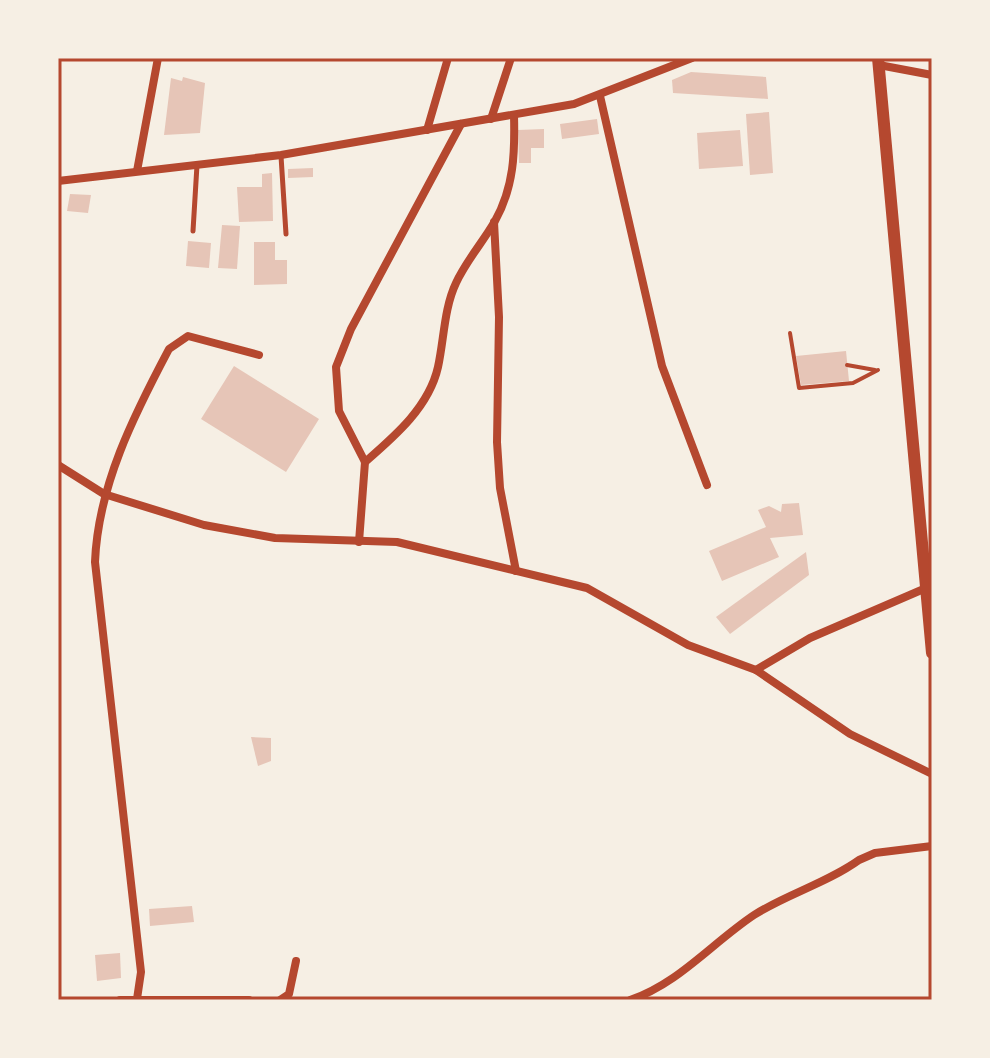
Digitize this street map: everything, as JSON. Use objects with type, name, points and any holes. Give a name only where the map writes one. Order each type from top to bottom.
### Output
[{"type":"street","points":[[137,171],[158,58]]},
{"type":"street","points":[[427,130],[448,58]]},
{"type":"street","points":[[491,119],[511,58]]},
{"type":"street","points":[[58,181],[281,155],[514,115],[600,96],[692,58]]},
{"type":"street","points":[[932,75],[878,61],[926,588],[930,604],[932,653]]},
{"type":"street","points":[[600,96],[662,366],[707,485]]},
{"type":"street","points":[[365,462],[395,436],[425,399],[438,370],[455,285],[494,221],[516,161],[514,115]]},
{"type":"street","points":[[359,542],[365,462],[339,411],[336,367],[351,329],[461,124]]},
{"type":"street","points":[[494,221],[499,317],[497,442],[500,488],[516,571]]},
{"type":"street","points":[[137,999],[141,972],[95,562],[104,494],[169,349],[188,336],[259,355]]},
{"type":"street","points":[[58,465],[104,494],[204,525],[275,538],[397,542],[587,588],[688,645],[756,670],[850,734],[932,774]]},
{"type":"street","points":[[756,670],[810,638],[926,588]]},
{"type":"street","points":[[630,1000],[644,995],[714,949],[753,916],[859,860],[875,853],[932,846]]},
{"type":"street","points":[[280,1000],[289,994],[296,961]]},
{"type":"street","points":[[120,1000],[249,1000]]},
{"type":"lane","points":[[281,155],[286,234]]},
{"type":"lane","points":[[193,231],[197,164]]},
{"type":"path","points":[[790,333],[799,388],[857,380],[878,370],[847,365]]},
{"type":"path","points":[[856,367],[857,380]]},
{"type":"building","points":[[691,72],[766,77],[768,99],[673,93],[672,80]]},
{"type":"building","points":[[183,77],[205,83],[200,133],[164,135],[171,78],[182,81]]},
{"type":"building","points":[[769,112],[773,173],[750,175],[746,114]]},
{"type":"building","points":[[597,119],[599,134],[562,139],[560,124]]},
{"type":"building","points":[[544,129],[544,148],[531,148],[531,163],[519,163],[518,130]]},
{"type":"building","points":[[740,130],[743,166],[699,169],[697,133]]},
{"type":"building","points":[[313,168],[313,177],[288,178],[288,169]]},
{"type":"building","points":[[272,173],[273,221],[239,222],[237,187],[262,187],[262,174]]},
{"type":"building","points":[[70,194],[91,195],[88,213],[67,211]]},
{"type":"building","points":[[222,225],[240,226],[237,269],[218,268]]},
{"type":"building","points":[[188,241],[211,243],[209,268],[186,266]]},
{"type":"building","points":[[254,242],[275,242],[275,260],[287,260],[287,284],[254,285]]},
{"type":"building","points":[[846,351],[849,381],[801,385],[796,356]]},
{"type":"building","points":[[234,366],[319,419],[286,472],[201,419]]},
{"type":"building","points":[[799,503],[803,535],[770,538],[779,557],[722,581],[709,551],[766,527],[758,510],[769,506],[781,512],[782,504]]},
{"type":"building","points":[[806,552],[809,575],[730,634],[716,617]]},
{"type":"building","points":[[251,737],[271,738],[271,761],[258,766]]},
{"type":"building","points":[[192,906],[194,922],[150,926],[149,909]]},
{"type":"building","points":[[120,953],[121,978],[97,981],[95,955]]}]
